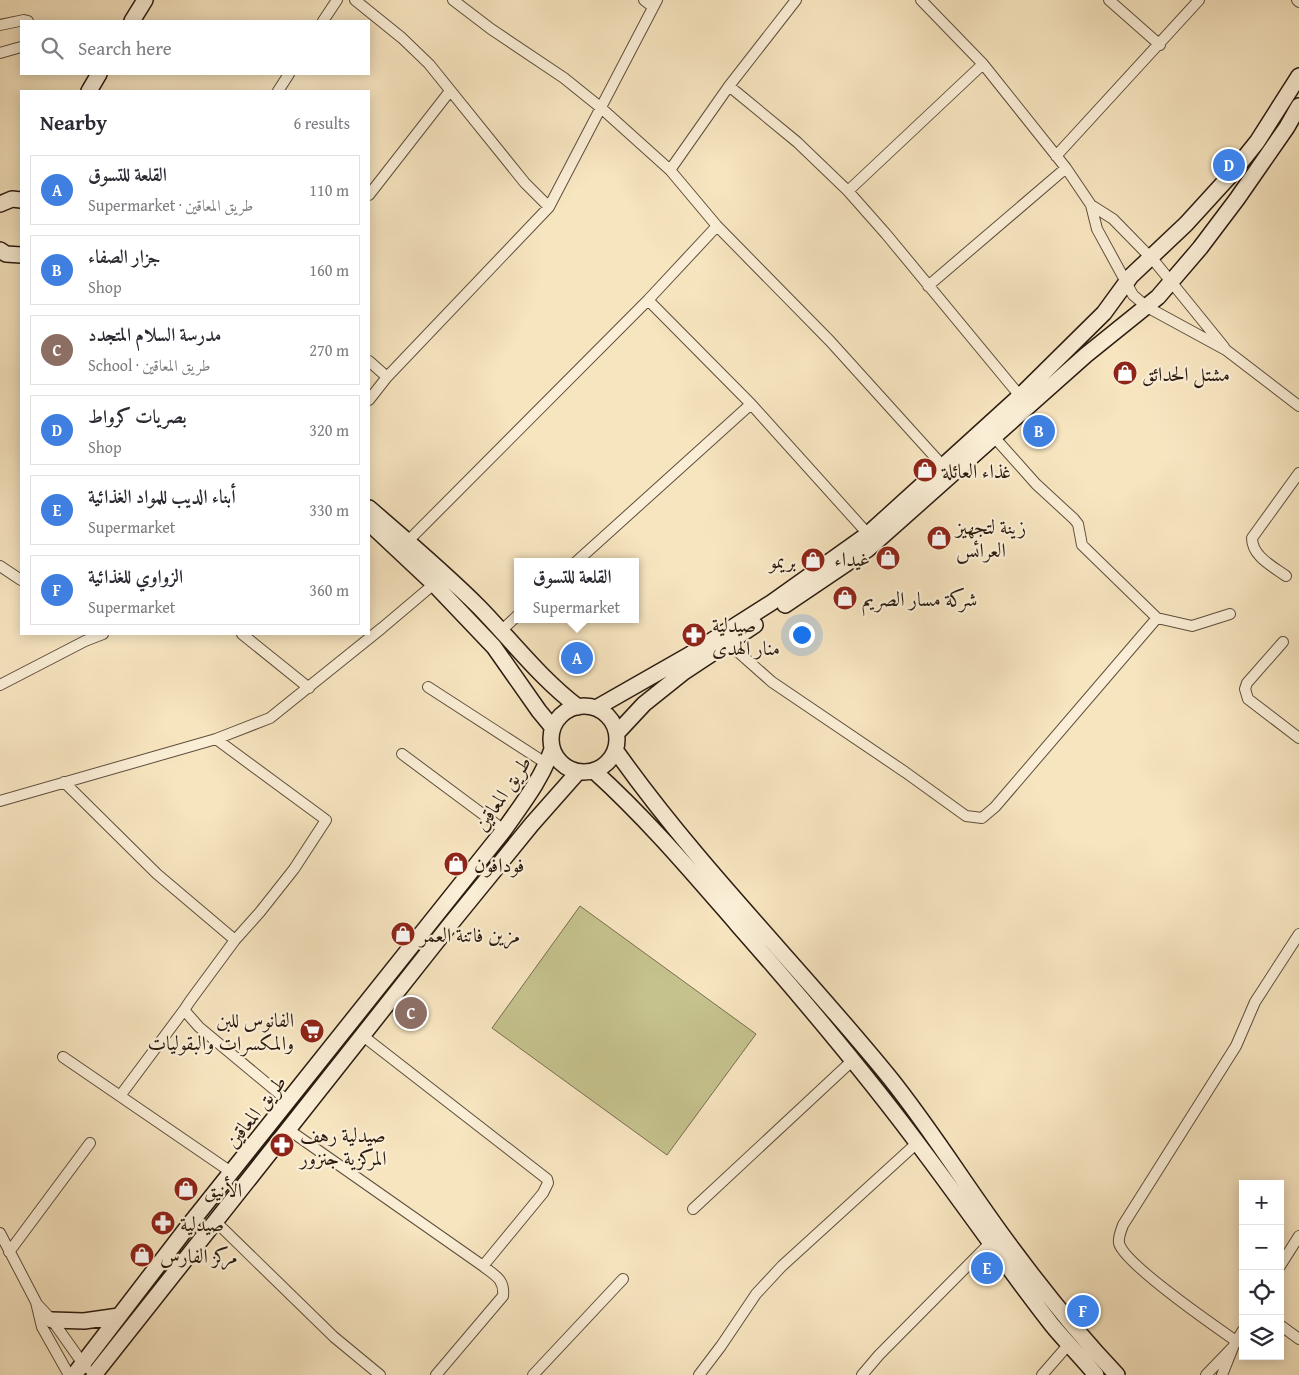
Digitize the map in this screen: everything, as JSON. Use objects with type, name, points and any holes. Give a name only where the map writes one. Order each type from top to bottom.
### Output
[{"type":"street","points":[[133,20],[146,0]]},
{"type":"street","points":[[324,20],[337,0]]},
{"type":"street","points":[[355,0],[402,38],[429,64],[525,183],[549,207]]},
{"type":"street","points":[[453,0],[491,29],[564,78],[600,107],[670,170],[717,226],[830,340],[943,466]]},
{"type":"street","points":[[370,399],[387,378],[549,207],[655,3],[644,0]]},
{"type":"street","points":[[670,170],[729,86],[796,0]]},
{"type":"street","points":[[921,0],[983,64],[1066,168],[1091,205],[1097,229],[1133,295],[1147,307],[1226,350],[1299,406]]},
{"type":"street","points":[[1109,0],[1160,45]]},
{"type":"street","points":[[1056,156],[1200,0]]},
{"type":"street","points":[[0,25],[20,21]]},
{"type":"street","points":[[0,53],[20,47]]},
{"type":"street","points":[[848,191],[983,64]]},
{"type":"street","points":[[90,90],[98,75]]},
{"type":"street","points":[[279,90],[288,75]]},
{"type":"street","points":[[596,708],[689,655],[771,603],[868,534],[1020,396],[1104,313],[1125,283],[1186,224],[1228,178],[1257,142],[1299,76]]},
{"type":"street","points":[[729,86],[797,142],[848,191],[1020,396]]},
{"type":"street","points":[[370,194],[450,91]]},
{"type":"street","points":[[617,733],[644,704],[684,672],[868,549],[1086,355],[1158,297],[1200,248],[1237,199],[1298,108]]},
{"type":"street","points":[[928,286],[1066,168]]},
{"type":"street","points":[[1091,205],[1112,219],[1164,271],[1226,350]]},
{"type":"street","points":[[408,542],[648,300],[717,226]]},
{"type":"street","points":[[2,253],[20,254]]},
{"type":"street","points":[[648,300],[751,404],[868,534]]},
{"type":"street","points":[[370,363],[387,378]]},
{"type":"street","points":[[580,558],[751,404]]},
{"type":"street","points":[[994,437],[1036,484],[1074,519],[1078,524],[1082,545],[1157,618],[1192,626],[1230,614]]},
{"type":"street","points":[[1286,576],[1262,558],[1252,546],[1252,538],[1299,473]]},
{"type":"street","points":[[370,509],[480,608],[532,666],[578,707]]},
{"type":"street","points":[[370,524],[434,584],[494,647],[553,728]]},
{"type":"street","points":[[0,566],[20,579]]},
{"type":"street","points":[[0,801],[216,739],[270,718],[434,584]]},
{"type":"street","points":[[728,643],[772,682],[905,772],[966,816],[982,818],[994,808],[1157,618]]},
{"type":"street","points":[[501,631],[514,619]]},
{"type":"street","points":[[0,685],[82,637],[96,635]]},
{"type":"street","points":[[243,635],[309,688]]},
{"type":"street","points":[[1282,642],[1247,683],[1245,689],[1248,698],[1299,738]]},
{"type":"street","points":[[428,687],[547,764]]},
{"type":"street","points":[[578,707],[596,708],[610,718],[617,733],[616,751],[603,767],[594,772],[569,770],[556,757],[552,749],[551,738],[553,728],[563,714],[578,707]]},
{"type":"street","points":[[120,1096],[235,940],[294,869],[326,820],[216,739]]},
{"type":"street","name":"طريق المعاقين","points":[[85,1372],[119,1316],[231,1172],[504,830],[526,799],[547,764],[552,749]]},
{"type":"street","points":[[616,751],[660,812],[890,1078],[936,1139],[1014,1250],[1084,1338],[1117,1375]]},
{"type":"street","points":[[402,754],[504,830]]},
{"type":"street","name":"طريق المعاقين","points":[[85,1372],[216,1221],[532,824],[578,772]]},
{"type":"street","points":[[594,772],[621,796],[679,857],[853,1060],[1048,1320],[1096,1375]]},
{"type":"street","points":[[64,782],[157,874],[235,940]]},
{"type":"street","points":[[1235,1343],[1138,1266],[1122,1250],[1119,1244],[1119,1235],[1164,1159],[1236,1046],[1255,1002],[1299,934]]},
{"type":"street","points":[[184,1010],[199,1027],[288,1101]]},
{"type":"street","points":[[363,1036],[547,1179],[548,1184],[543,1193],[483,1266]]},
{"type":"street","points":[[63,1057],[231,1172]]},
{"type":"street","points":[[693,1209],[853,1060]]},
{"type":"street","points":[[289,1130],[483,1266],[501,1282],[504,1287],[503,1296],[436,1375]]},
{"type":"street","points":[[9,1252],[90,1143]]},
{"type":"street","points":[[699,1375],[756,1294],[782,1266],[917,1143]]},
{"type":"street","points":[[216,1221],[334,1337],[380,1375]]},
{"type":"street","points":[[0,1233],[36,1302],[52,1320],[85,1372]]},
{"type":"street","points":[[1284,1260],[1299,1236]]},
{"type":"street","points":[[862,1375],[879,1355],[990,1243]]},
{"type":"street","points":[[533,1375],[623,1279]]},
{"type":"street","points":[[36,1302],[42,1327],[69,1375]]},
{"type":"street","points":[[52,1320],[84,1321],[119,1316]]},
{"type":"street","points":[[1284,1328],[1299,1339]]},
{"type":"street","points":[[1222,1375],[1239,1336]]},
{"type":"street","points":[[1206,1375],[1235,1343]]},
{"type":"street","points":[[1042,1375],[1069,1344]]},
{"type":"shaded area","points":[[580,906],[756,1034],[667,1155],[492,1028]]},
{"type":"place","name":"بصريات كرواط","points":[[1229,165]]},
{"type":"place","name":"مشتل الحدائق","points":[[1125,373]]},
{"type":"place","name":"جزار الصفاء","points":[[1039,431]]},
{"type":"place","name":"غذاء العائلة","points":[[925,470]]},
{"type":"place","name":"زينة لتجهيز العرائس","points":[[939,538]]},
{"type":"place","name":"غيداء","points":[[888,558]]},
{"type":"place","name":"بريمو","points":[[813,560]]},
{"type":"place","name":"شركة مسار الصريم","points":[[845,598]]},
{"type":"place","name":"صيدلية منار الهدى","points":[[694,635]]},
{"type":"place","name":"القلعة للتسوق","points":[[577,658]]},
{"type":"place","name":"فودافون","points":[[456,864]]},
{"type":"place","name":"مزين فاتنة العمر","points":[[403,934]]},
{"type":"place","name":"مدرسة السلام المتجدد","points":[[411,1013]]},
{"type":"place","name":"الفانوس للبن والمكسرات والبقوليات","points":[[312,1031]]},
{"type":"place","name":"صيدلية رهف المركزية جنزور","points":[[282,1145]]},
{"type":"place","name":"الأنيق","points":[[186,1189]]},
{"type":"place","name":"صيدلية","points":[[163,1223]]},
{"type":"place","name":"مركز الفارس","points":[[142,1255]]},
{"type":"place","name":"أبناء الديب للمواد الغذائية","points":[[987,1268]]},
{"type":"place","name":"الزواوي للغذائية","points":[[1083,1311]]}]
